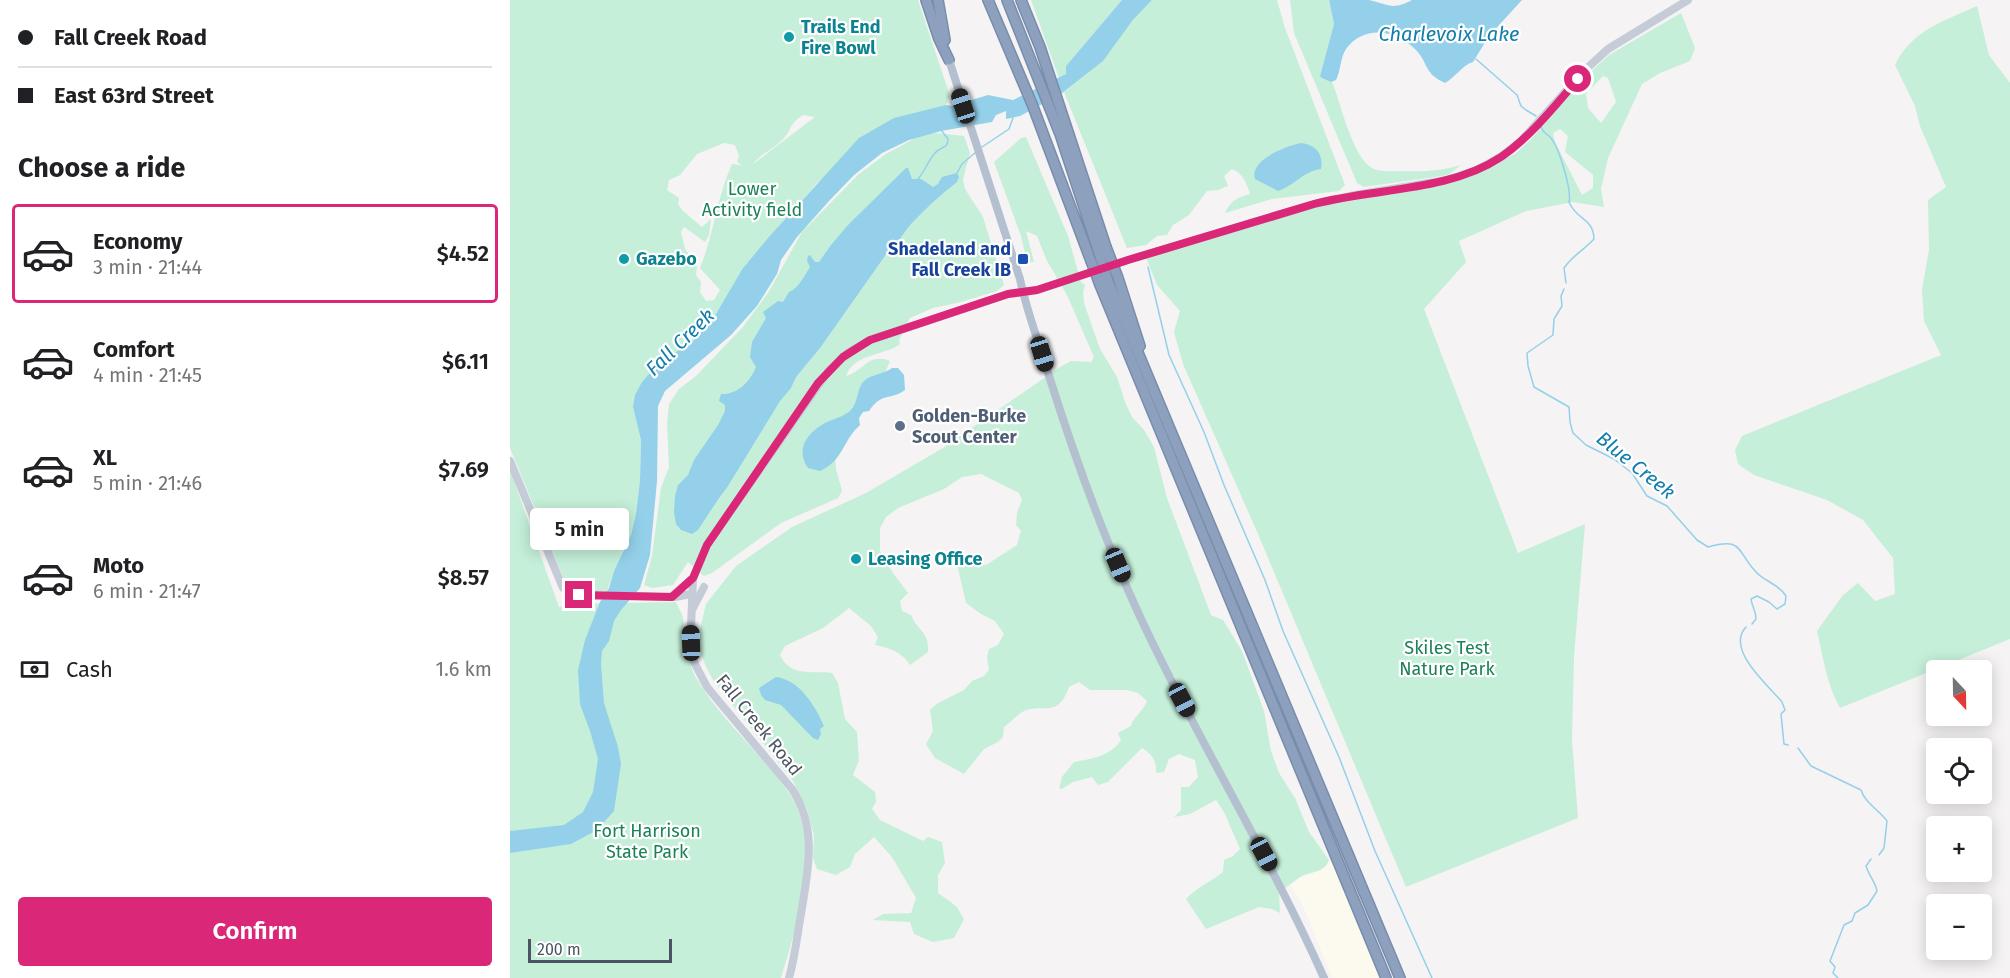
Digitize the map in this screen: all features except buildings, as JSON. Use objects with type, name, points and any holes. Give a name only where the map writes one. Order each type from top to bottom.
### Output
[{"type":"highway","points":[[926,0],[939,39],[949,60]]},
{"type":"highway","points":[[938,0],[949,60]]},
{"type":"highway","points":[[988,0],[1048,142],[1091,261],[1109,281],[1400,978]]},
{"type":"highway","points":[[1007,0],[1035,70],[1078,160],[1109,281],[1386,978]]},
{"type":"highway","points":[[1022,0],[1040,47],[1064,133],[1102,249]]},
{"type":"main road","name":"Fall Creek Road","points":[[789,978],[810,857],[807,824],[801,805],[792,789],[702,679],[694,662],[691,646],[691,594],[693,578],[707,545],[812,392],[839,360],[870,340],[1008,294],[1037,290],[1137,257],[1333,199],[1447,180],[1477,170],[1503,156],[1521,141],[1592,63],[1608,49],[1688,0]]},
{"type":"main road","points":[[949,60],[1079,471],[1158,656],[1274,872],[1324,978]]},
{"type":"main road","points":[[510,461],[563,588],[581,595],[673,597],[691,594]]},
{"type":"main road","points":[[673,597],[693,578]]},
{"type":"main road","points":[[673,597],[683,602],[691,612],[704,587]]},
{"type":"shaded area","points":[[1329,860],[1332,862],[1381,978],[1332,978],[1303,906],[1290,885],[1299,878],[1321,870]]},
{"type":"green space","name":"Lower Activity field","points":[[510,0],[918,0],[950,96],[946,105],[930,111],[818,182],[746,264],[713,319],[702,329],[697,338],[658,364],[633,407],[641,440],[636,514],[631,535],[607,591],[580,591],[566,584],[510,448]],"holes":[[[803,115],[815,117],[753,164],[778,143]],[[724,143],[735,145],[739,156],[737,162],[742,165],[732,164],[700,268],[720,290],[714,300],[706,301],[700,292],[701,282],[696,275],[697,266],[685,249],[681,232],[684,227],[705,242],[709,235],[711,219],[702,227],[683,211],[678,204],[679,198],[667,190],[669,180],[680,175],[697,154]]]},
{"type":"green space","points":[[1031,0],[1122,0],[1066,66],[1066,74],[1059,78]]},
{"type":"green space","points":[[1152,0],[1277,0],[1285,28],[1345,185],[1339,191],[1272,199],[1225,213],[1235,200],[1250,194],[1242,176],[1232,169],[1224,176],[1228,186],[1207,191],[1189,215],[1173,225],[1167,235],[1157,236],[1146,245],[1127,248],[1064,92],[1088,73]]},
{"type":"green space","points":[[1290,0],[1329,0],[1334,24],[1320,76],[1332,82],[1352,138],[1362,158],[1369,166],[1380,171],[1416,171],[1439,170],[1461,165],[1448,175],[1364,187],[1357,183],[1294,33]]},
{"type":"green space","points":[[1977,6],[1989,55],[2010,83],[2010,639],[1958,660],[1926,660],[1926,673],[1840,708],[1823,661],[1817,631],[1843,595],[1858,583],[1875,601],[1895,594],[1893,558],[1863,520],[1827,500],[1754,475],[1738,464],[1735,450],[1742,436],[1941,355],[1924,321],[1922,289],[1929,250],[1928,200],[1946,187],[1920,126],[1915,106],[1895,65],[1910,43],[1941,22]]},
{"type":"green space","name":"Skiles Test Nature Park","points":[[1681,13],[1695,48],[1690,61],[1660,73],[1642,84],[1608,158],[1601,189],[1604,207],[1573,202],[1526,211],[1459,241],[1466,262],[1424,309],[1518,553],[1585,524],[1574,656],[1572,740],[1578,818],[1406,887],[1258,534],[1183,364],[1174,332],[1180,311],[1157,285],[1145,255],[1355,195],[1471,172],[1506,153],[1508,157],[1515,154],[1533,137],[1583,79],[1609,55]],"holes":[[[1603,76],[1608,78],[1616,102],[1601,123],[1588,108],[1586,94]],[[1560,129],[1568,136],[1565,152],[1593,175],[1593,188],[1582,195],[1555,142],[1553,133]]]},
{"type":"green space","points":[[926,132],[964,136],[970,153],[963,179],[965,189],[983,217],[1004,285],[997,291],[933,308],[910,318],[899,340],[900,344],[863,359],[850,369],[846,376],[876,359],[890,361],[885,373],[834,443],[836,469],[842,491],[838,498],[781,523],[712,573],[704,576],[688,562],[673,585],[652,588],[644,585],[652,556],[661,488],[669,467],[667,424],[669,404],[679,389],[696,376],[742,328],[768,293],[802,232],[859,174],[886,154]]},
{"type":"green space","points":[[1026,137],[1068,236],[1081,282],[1085,285],[1084,303],[1100,349],[1117,377],[1132,417],[1144,430],[1154,447],[1167,498],[1211,615],[1223,620],[1242,651],[1264,711],[1271,751],[1279,773],[1295,798],[1309,832],[1329,860],[1324,867],[1300,877],[1279,893],[1280,913],[1259,907],[1206,929],[1186,899],[1223,872],[1224,860],[1233,856],[1240,849],[1224,812],[1216,800],[1190,814],[1174,817],[1181,810],[1181,787],[1189,787],[1198,777],[1195,760],[1179,754],[1169,759],[1164,772],[1156,773],[1153,758],[1142,748],[1108,782],[1098,785],[1092,777],[1073,782],[1062,789],[1059,788],[1062,777],[1074,762],[1100,756],[1117,745],[1121,740],[1118,733],[1131,726],[1147,701],[1138,693],[1127,690],[1090,690],[1079,682],[1069,687],[1059,704],[1054,707],[1029,709],[1022,712],[1004,727],[1003,737],[984,749],[964,774],[935,758],[926,744],[933,731],[930,710],[938,703],[964,690],[972,681],[984,676],[989,670],[987,657],[989,649],[998,645],[1004,634],[995,621],[966,603],[957,564],[958,558],[966,556],[975,563],[986,565],[1017,545],[1021,531],[1016,525],[1017,513],[1022,500],[1019,493],[981,474],[962,477],[944,489],[898,508],[886,517],[880,528],[880,551],[908,593],[900,601],[902,611],[911,615],[925,635],[928,652],[910,665],[895,651],[875,645],[878,637],[871,626],[849,608],[823,628],[785,646],[780,655],[790,667],[796,670],[832,673],[838,683],[845,719],[857,732],[859,760],[853,775],[875,792],[876,802],[872,809],[880,820],[923,841],[928,837],[942,842],[945,863],[938,875],[938,893],[956,906],[964,919],[954,938],[933,942],[914,934],[910,922],[873,920],[883,914],[911,913],[916,898],[892,857],[874,837],[855,854],[850,867],[836,875],[817,869],[813,858],[814,836],[807,809],[793,781],[713,680],[697,642],[706,604],[736,566],[792,527],[866,493],[943,448],[1060,367],[1071,361],[1091,362],[1094,357],[1067,295],[1047,261],[1037,236],[1026,231],[1034,262],[1027,262],[1021,236],[994,162],[1021,138]]},
{"type":"green space","name":"Fort Harrison State Park","points":[[510,470],[559,607],[575,604],[676,602],[682,616],[688,654],[695,676],[728,722],[789,793],[799,813],[806,859],[800,910],[781,978],[510,978]]},
{"type":"water","name":"Fall Creek","points":[[1122,0],[1152,0],[1132,21],[1103,61],[1061,94],[1020,116],[1006,119],[1006,111],[996,115],[992,122],[941,131],[909,140],[882,153],[854,175],[797,237],[781,260],[777,274],[757,306],[731,335],[665,391],[658,406],[657,481],[650,555],[640,588],[614,621],[609,641],[602,651],[604,703],[621,764],[614,811],[597,830],[571,844],[510,853],[510,831],[564,825],[583,812],[593,792],[598,759],[580,704],[578,670],[585,640],[631,535],[636,514],[641,440],[633,407],[635,395],[642,382],[658,364],[697,338],[702,329],[713,319],[743,268],[859,138],[894,118],[946,105],[952,106],[988,95],[1013,100],[1066,74],[1066,66]]},
{"type":"water","name":"Charlevoix Lake","points":[[1329,0],[1369,0],[1395,6],[1412,0],[1522,0],[1489,36],[1473,62],[1445,83],[1430,72],[1415,49],[1399,37],[1380,32],[1362,36],[1353,41],[1344,53],[1336,80],[1331,82],[1322,78],[1320,76],[1334,24]]},
{"type":"water","points":[[1301,143],[1310,145],[1320,154],[1321,169],[1310,172],[1278,191],[1255,179],[1255,172],[1263,160],[1278,151]]},
{"type":"water","points":[[906,168],[912,179],[921,179],[933,187],[942,177],[957,173],[959,177],[957,182],[911,224],[887,253],[820,348],[796,377],[698,530],[692,534],[681,530],[676,524],[674,512],[678,485],[688,475],[694,460],[725,411],[725,405],[719,401],[721,394],[738,390],[747,382],[756,367],[750,357],[752,342],[766,318],[763,312],[778,301],[783,302],[789,292],[798,285],[810,267],[807,261],[808,256],[810,255],[815,262],[819,262],[848,225]]},
{"type":"water","points":[[892,368],[898,368],[904,375],[905,390],[883,398],[869,411],[863,412],[859,418],[860,425],[828,467],[820,471],[808,468],[804,461],[803,448],[808,437],[825,423],[850,411],[864,381]]},
{"type":"water","points":[[776,677],[792,683],[811,702],[824,726],[820,729],[821,734],[818,740],[813,738],[781,705],[765,700],[761,695],[759,688]]},
{"type":"waterway","name":"Blue Creek","points":[[1476,59],[1517,95],[1521,106],[1536,116]]},
{"type":"waterway","points":[[982,147],[1009,129],[1013,118]]},
{"type":"waterway","name":"Blue Creek","points":[[1541,127],[1554,142],[1561,159],[1569,188],[1569,202],[1593,232],[1594,239],[1564,268],[1566,283]]},
{"type":"waterway","points":[[918,179],[935,153],[947,144],[948,139],[941,130]]},
{"type":"waterway","points":[[957,173],[962,164],[976,152]]},
{"type":"waterway","points":[[1148,267],[1169,355],[1204,432],[1265,580],[1283,631],[1339,757],[1375,851],[1432,978]]},
{"type":"waterway","name":"Blue Creek","points":[[1564,289],[1561,296],[1562,306],[1554,319],[1553,335],[1527,353],[1534,387],[1569,407],[1573,433],[1586,445],[1614,459],[1632,473],[1647,496],[1667,506],[1697,540],[1708,547],[1720,544],[1734,545],[1756,572],[1783,592],[1786,596],[1785,604],[1777,609],[1757,596],[1751,599],[1756,619],[1752,624]]},
{"type":"waterway","name":"Blue Creek","points":[[1746,627],[1741,636],[1744,656],[1759,677],[1782,702],[1785,710],[1781,714],[1784,744],[1788,745]]},
{"type":"waterway","name":"Blue Creek","points":[[1798,748],[1811,766],[1861,790],[1866,799],[1887,821],[1884,848],[1879,855]]},
{"type":"waterway","name":"Blue Creek","points":[[1838,978],[1833,973],[1835,967],[1830,961],[1844,925],[1852,921],[1855,913],[1868,905],[1877,891],[1866,866],[1871,859]]},
{"type":"place","name":"Trails End Fire Bowl","points":[[789,37]]},
{"type":"place","name":"Gazebo","points":[[624,259]]},
{"type":"place","name":"Shadeland and Fall Creek IB","points":[[1023,259]]},
{"type":"place","name":"Golden-Burke Scout Center","points":[[900,426]]},
{"type":"place","name":"Leasing Office","points":[[856,559]]},
{"type":"route","points":[[579,595],[672,597],[681,590],[688,580],[693,578],[707,545],[818,383],[839,360],[866,342],[1008,294],[1037,290],[1314,204],[1447,180],[1467,174],[1503,156],[1516,146],[1578,79]]}]
